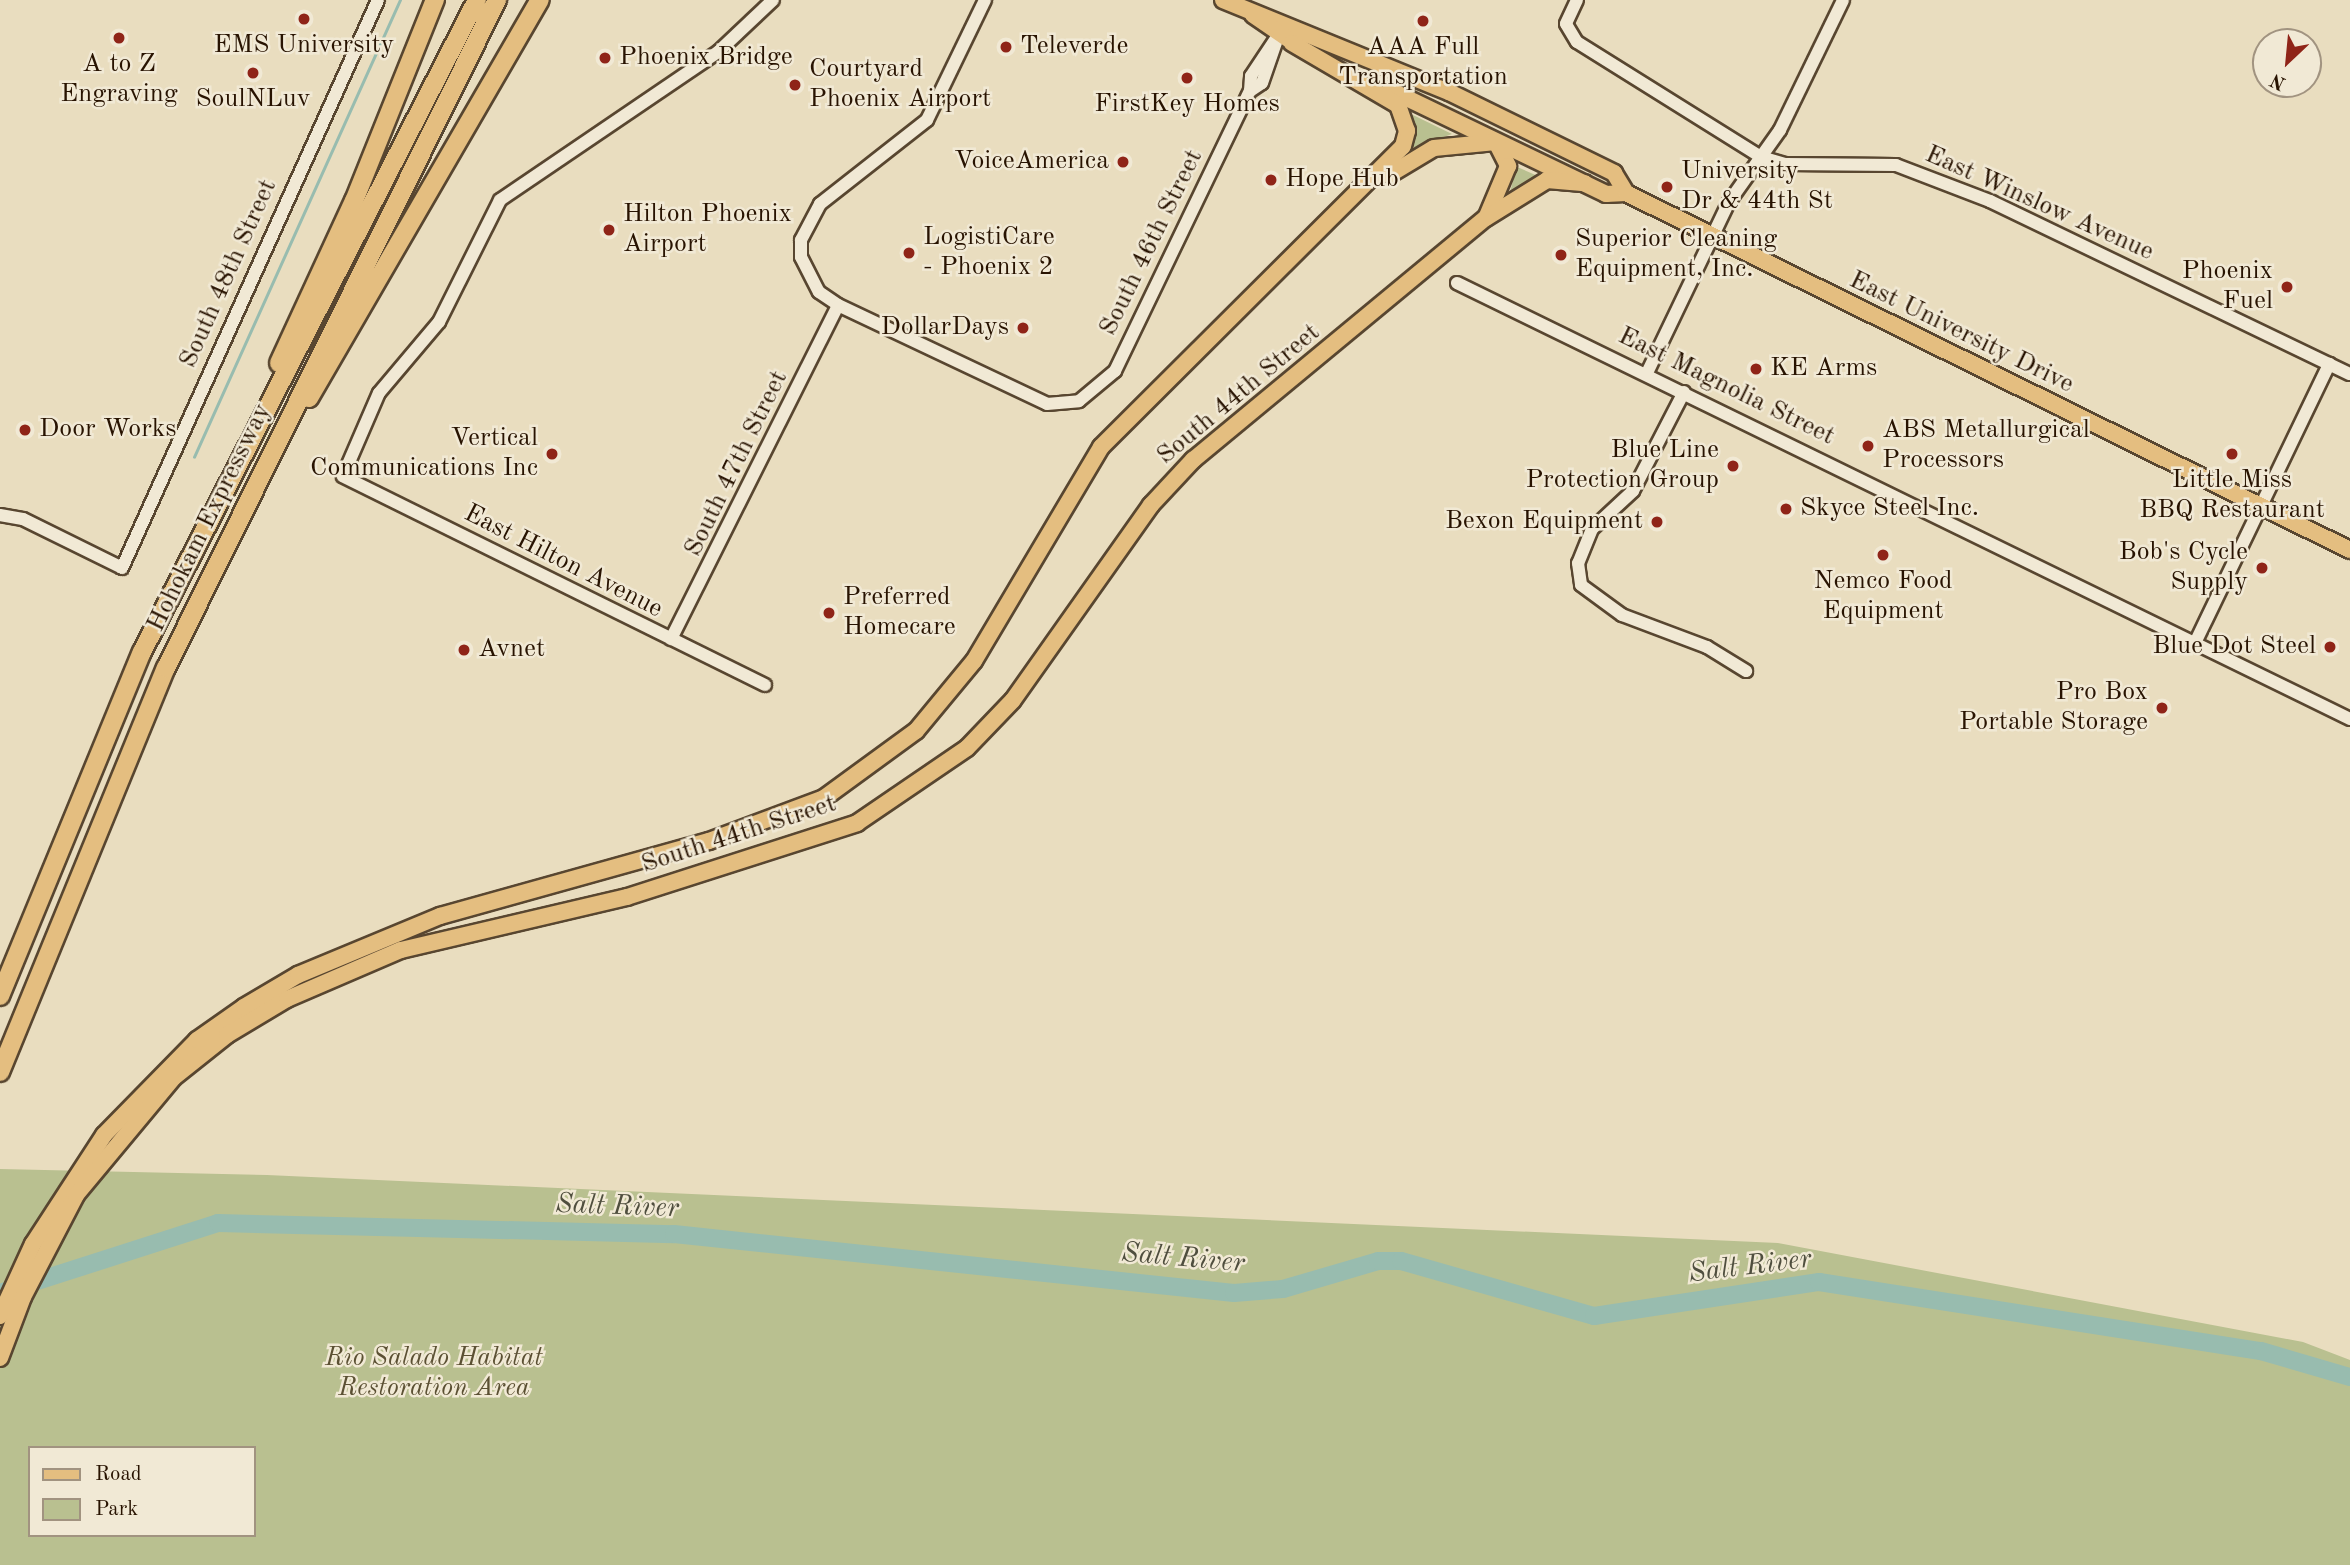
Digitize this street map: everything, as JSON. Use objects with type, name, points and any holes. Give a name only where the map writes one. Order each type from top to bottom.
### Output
[{"type":"highway","points":[[226,485],[354,201],[435,0]]},
{"type":"highway","name":"Hohokam Expressway","points":[[0,996],[142,652],[477,0]]},
{"type":"highway","name":"Hohokam Expressway","points":[[0,1072],[161,678],[498,0]]},
{"type":"highway","points":[[260,479],[540,0]]},
{"type":"main road","name":"East University Drive","points":[[1223,0],[1496,142],[1606,194],[1626,193]]},
{"type":"main road","name":"East University Drive","points":[[1284,34],[1506,120],[1614,173],[1626,193],[1711,239],[2350,551]]},
{"type":"main road","points":[[1284,34],[1402,112],[1404,146],[1348,208]]},
{"type":"main road","points":[[1496,142],[1506,120]]},
{"type":"main road","points":[[1348,208],[1434,148],[1496,142]]},
{"type":"main road","points":[[1486,218],[1506,180],[1507,159],[1496,142]]},
{"type":"main road","name":"South 44th Street","points":[[0,1358],[48,1242],[134,1110],[228,1035],[346,970],[762,858],[857,823],[929,777],[1013,700],[1151,505],[1193,460],[1486,218],[1547,180],[1584,183]]},
{"type":"main road","name":"South 44th Street","points":[[0,1317],[59,1200],[197,1040],[244,1007],[371,941],[709,841],[824,798],[859,778],[916,731],[974,662],[1101,447],[1348,208]]},
{"type":"street","name":"South 48th Street","points":[[0,514],[32,523],[122,568],[377,0]]},
{"type":"street","name":"East Hilton Avenue","points":[[765,685],[343,476],[379,393],[439,322],[500,200],[719,51],[773,0]]},
{"type":"street","points":[[838,305],[807,275],[802,240],[809,219],[832,193],[914,136],[985,0]]},
{"type":"street","name":"East Winslow Avenue","points":[[1577,0],[1566,24],[1577,42],[1760,157],[1786,164],[1896,165],[1990,201],[2350,374]]},
{"type":"street","points":[[1647,373],[1711,239],[1760,157],[1843,0]]},
{"type":"street","name":"South 46th Street","points":[[838,305],[1038,402],[1079,401],[1115,370],[1250,91],[1262,83],[1284,34]]},
{"type":"street","name":"East Magnolia Street","points":[[1457,283],[1647,373],[2350,719]]},
{"type":"street","name":"South 47th Street","points":[[671,639],[838,305]]},
{"type":"street","points":[[2195,643],[2329,364]]},
{"type":"street","points":[[1684,392],[1633,491],[1592,529],[1578,563],[1581,585],[1634,621],[1707,647],[1746,671]]},
{"type":"green space","points":[[1413,115],[1452,134],[1410,149]]},
{"type":"green space","points":[[1515,166],[1540,177],[1509,195],[1512,185]]},
{"type":"green space","name":"Rio Salado Habitat Restoration Area","points":[[0,1169],[267,1175],[1778,1243],[2303,1342],[2350,1360],[2350,1565],[0,1565]]},
{"type":"waterway","points":[[194,457],[400,0]]},
{"type":"waterway","name":"Salt River","points":[[0,1293],[218,1223],[674,1234],[1234,1293],[1283,1289],[1378,1261],[1401,1261],[1594,1316],[1819,1282],[2261,1351],[2350,1377]]},
{"type":"place","name":"EMS University","points":[[304,19]]},
{"type":"place","name":"AAA Full Transportation","points":[[1423,21]]},
{"type":"place","name":"A to Z Engraving","points":[[119,38]]},
{"type":"place","name":"Televerde","points":[[1006,47]]},
{"type":"place","name":"Phoenix Bridge","points":[[605,58]]},
{"type":"place","name":"SoulNLuv","points":[[253,73]]},
{"type":"place","name":"FirstKey Homes","points":[[1187,78]]},
{"type":"place","name":"Courtyard Phoenix Airport","points":[[795,85]]},
{"type":"place","name":"VoiceAmerica","points":[[1123,162]]},
{"type":"place","name":"Hope Hub","points":[[1271,180]]},
{"type":"place","name":"University Dr & 44th St","points":[[1667,187]]},
{"type":"place","name":"Hilton Phoenix Airport","points":[[609,230]]},
{"type":"place","name":"LogistiCare - Phoenix 2","points":[[909,253]]},
{"type":"place","name":"Superior Cleaning Equipment, Inc.","points":[[1561,255]]},
{"type":"place","name":"Phoenix Fuel","points":[[2287,287]]},
{"type":"place","name":"DollarDays","points":[[1023,328]]},
{"type":"place","name":"KE Arms","points":[[1756,369]]},
{"type":"place","name":"Door Works","points":[[25,430]]},
{"type":"place","name":"ABS Metallurgical Processors","points":[[1868,446]]},
{"type":"place","name":"Vertical Communications Inc","points":[[552,454]]},
{"type":"place","name":"Little Miss BBQ Restaurant","points":[[2232,454]]},
{"type":"place","name":"Blue Line Protection Group","points":[[1733,466]]},
{"type":"place","name":"Skyce Steel Inc.","points":[[1786,509]]},
{"type":"place","name":"Bexon Equipment","points":[[1657,522]]},
{"type":"place","name":"Nemco Food Equipment","points":[[1883,555]]},
{"type":"place","name":"Bob's Cycle Supply","points":[[2262,568]]},
{"type":"place","name":"Preferred Homecare","points":[[829,613]]},
{"type":"place","name":"Blue Dot Steel","points":[[2330,647]]},
{"type":"place","name":"Avnet","points":[[464,650]]},
{"type":"place","name":"Pro Box Portable Storage","points":[[2162,708]]}]
